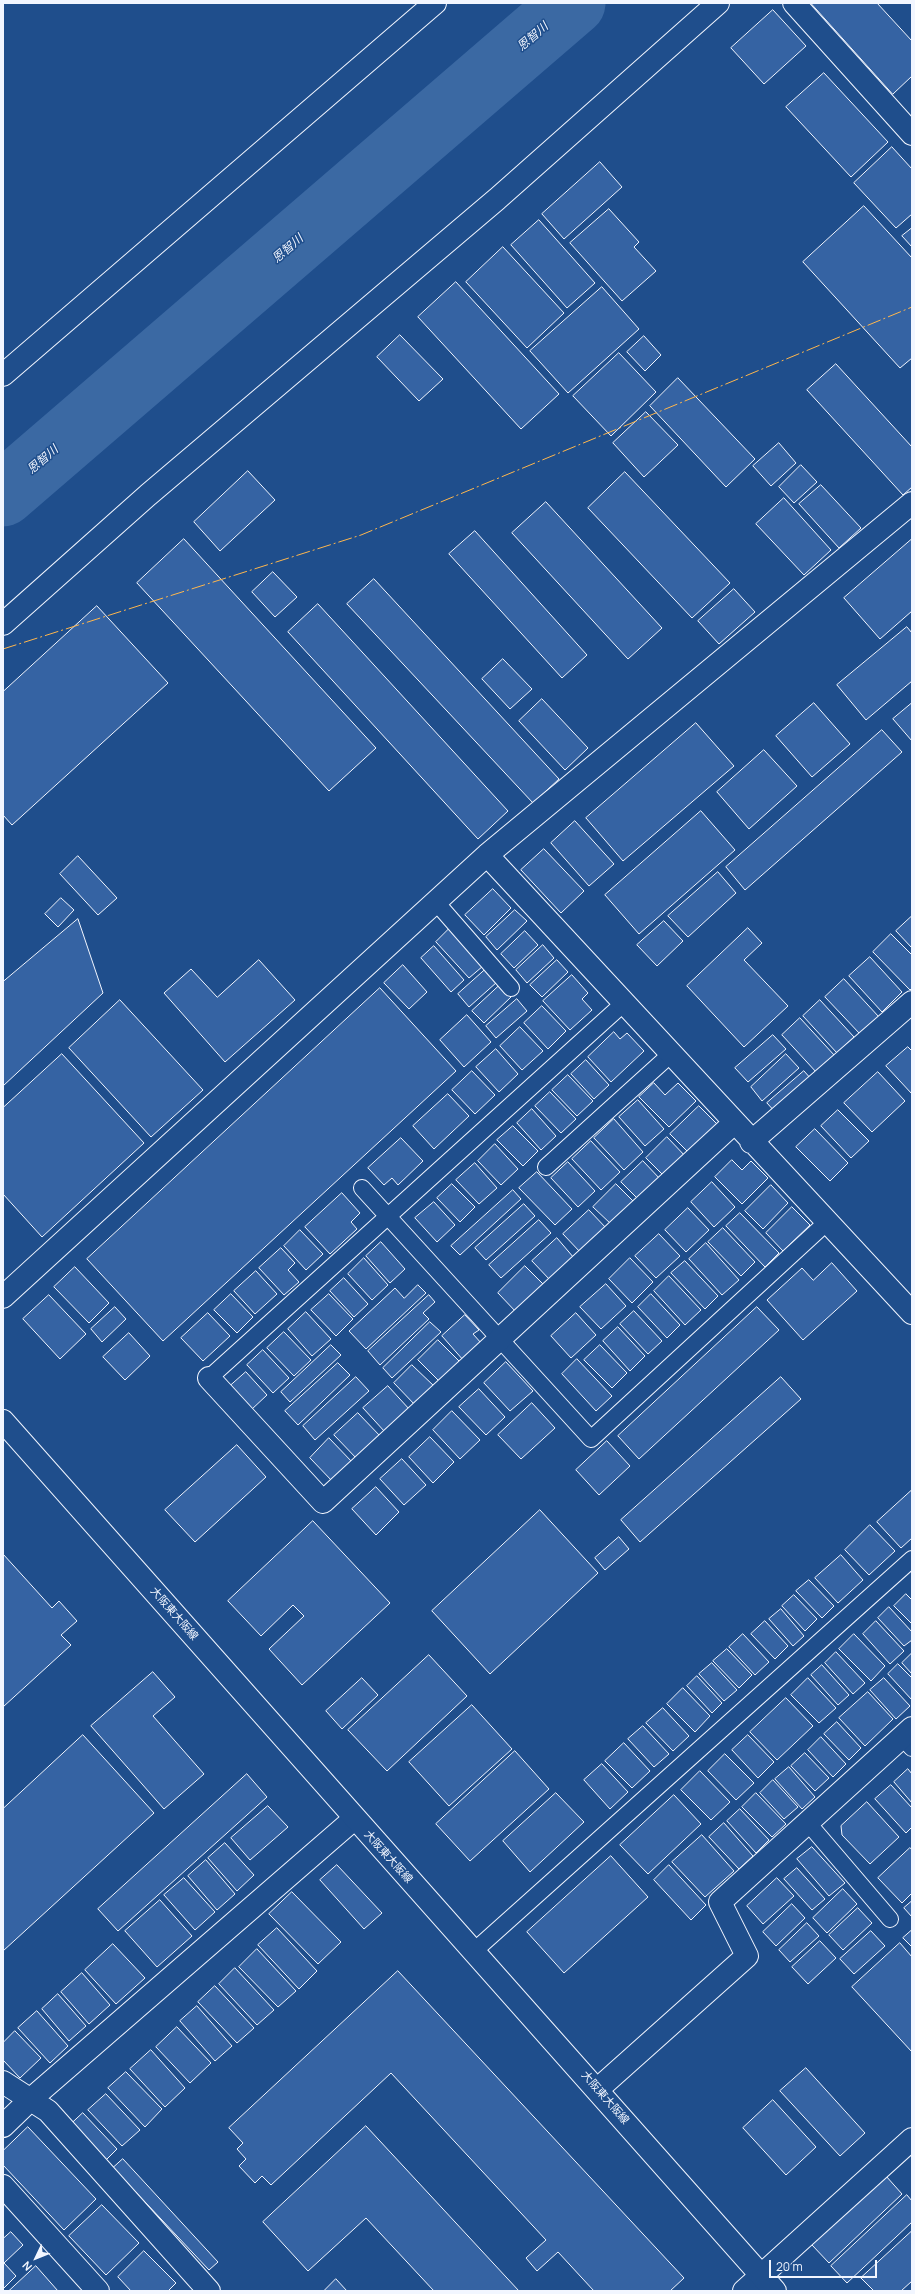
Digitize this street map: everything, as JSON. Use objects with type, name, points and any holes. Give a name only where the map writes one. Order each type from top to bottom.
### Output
[{"type":"street","points":[[3,375],[435,3]]},
{"type":"street","points":[[3,624],[154,490],[497,199],[718,3]]},
{"type":"street","points":[[794,3],[912,134]]},
{"type":"street","points":[[3,1297],[487,854],[912,503]]},
{"type":"street","points":[[487,854],[826,1223],[912,1313]]},
{"type":"street","points":[[752,1142],[912,1002]]},
{"type":"street","points":[[209,1378],[323,1502],[734,1123]]},
{"type":"street","name":"大阪東大阪線","points":[[3,1420],[354,1819],[598,2089],[768,2284]]},
{"type":"street","points":[[598,2089],[746,1956],[720,1902],[808,1823],[909,1738]]},
{"type":"street","points":[[3,2126],[31,2099],[354,1819]]},
{"type":"street","points":[[3,2082],[48,2111],[209,2291]]},
{"type":"street","points":[[744,2291],[768,2284],[912,2139]]},
{"type":"street","points":[[3,2186],[98,2291]]},
{"type":"lane","points":[[435,901],[511,988]]},
{"type":"lane","points":[[209,1378],[624,1003]]},
{"type":"lane","points":[[546,1167],[670,1054]]},
{"type":"lane","points":[[362,1188],[499,1340],[591,1439],[826,1223]]},
{"type":"lane","points":[[474,1952],[912,1559]]},
{"type":"lane","points":[[808,1823],[890,1920]]},
{"type":"building","points":[[811,3],[877,3],[912,41],[912,76],[893,94]]},
{"type":"building","points":[[773,10],[806,46],[764,84],[731,48]]},
{"type":"building","points":[[824,73],[888,142],[851,177],[786,107]]},
{"type":"building","points":[[892,147],[912,169],[912,214],[896,228],[854,183]]},
{"type":"building","points":[[600,162],[622,187],[564,239],[542,214]]},
{"type":"building","points":[[864,206],[912,258],[912,358],[900,368],[803,262]]},
{"type":"building","points":[[609,209],[639,242],[634,247],[656,271],[622,301],[570,243]]},
{"type":"building","points":[[539,220],[595,283],[567,308],[511,245]]},
{"type":"building","points":[[912,228],[912,247],[902,236]]},
{"type":"building","points":[[503,247],[564,313],[527,348],[466,282]]},
{"type":"building","points":[[456,282],[559,394],[521,429],[418,317]]},
{"type":"building","points":[[602,287],[639,329],[568,393],[530,351]]},
{"type":"building","points":[[400,335],[443,379],[419,401],[377,357]]},
{"type":"building","points":[[644,336],[661,355],[645,371],[627,352]]},
{"type":"building","points":[[619,353],[656,392],[611,436],[573,396]]},
{"type":"building","points":[[836,364],[912,447],[912,487],[903,495],[807,390]]},
{"type":"building","points":[[678,378],[755,459],[726,487],[650,406]]},
{"type":"building","points":[[646,412],[678,445],[644,477],[613,443]]},
{"type":"building","points":[[779,443],[796,463],[771,486],[753,466]]},
{"type":"building","points":[[801,465],[817,482],[794,503],[779,487]]},
{"type":"building","points":[[248,471],[275,500],[220,551],[194,522]]},
{"type":"building","points":[[625,472],[730,583],[692,618],[588,508]]},
{"type":"building","points":[[821,485],[861,528],[839,548],[799,504]]},
{"type":"building","points":[[784,498],[831,550],[804,575],[756,524]]},
{"type":"building","points":[[546,502],[662,628],[628,659],[512,533]]},
{"type":"building","points":[[475,531],[587,655],[562,678],[449,554]]},
{"type":"building","points":[[184,539],[376,748],[329,791],[137,583]]},
{"type":"building","points":[[912,539],[912,611],[880,639],[844,598]]},
{"type":"building","points":[[273,572],[297,597],[275,617],[252,592]]},
{"type":"building","points":[[374,579],[559,779],[533,803],[347,604]]},
{"type":"building","points":[[734,589],[755,612],[719,644],[698,621]]},
{"type":"building","points":[[318,604],[508,811],[478,839],[288,632]]},
{"type":"building","points":[[97,606],[168,683],[12,825],[3,815],[3,692]]},
{"type":"building","points":[[907,627],[912,633],[912,681],[866,720],[837,685]]},
{"type":"building","points":[[503,659],[532,689],[510,709],[482,679]]},
{"type":"building","points":[[542,699],[588,748],[565,770],[519,721]]},
{"type":"building","points":[[814,703],[850,744],[812,777],[776,736]]},
{"type":"building","points":[[912,703],[912,741],[893,719]]},
{"type":"building","points":[[696,723],[734,766],[623,861],[586,818]]},
{"type":"building","points":[[882,730],[902,752],[745,890],[726,867]]},
{"type":"building","points":[[764,750],[797,786],[749,829],[717,792]]},
{"type":"building","points":[[701,811],[735,850],[639,934],[605,895]]},
{"type":"building","points":[[575,821],[614,864],[589,886],[551,843]]},
{"type":"building","points":[[544,849],[584,891],[561,913],[521,870]]},
{"type":"building","points":[[78,856],[117,898],[98,915],[60,874]]},
{"type":"building","points":[[718,872],[736,893],[688,937],[668,916]]},
{"type":"building","points":[[493,889],[511,908],[484,935],[465,915]]},
{"type":"building","points":[[61,898],[74,910],[58,927],[45,914]]},
{"type":"building","points":[[515,910],[527,921],[497,950],[486,937]]},
{"type":"building","points":[[912,916],[912,948],[896,931]]},
{"type":"building","points":[[78,919],[103,993],[3,1086],[3,982]]},
{"type":"building","points":[[664,921],[683,941],[657,966],[637,945]]},
{"type":"building","points":[[748,928],[762,943],[744,960],[788,1006],[744,1047],[687,986]]},
{"type":"building","points":[[449,929],[483,966],[469,978],[436,942]]},
{"type":"building","points":[[525,931],[538,945],[514,968],[501,954]]},
{"type":"building","points":[[891,934],[912,955],[912,988],[910,990],[873,952]]},
{"type":"building","points":[[543,945],[554,958],[527,983],[516,970]]},
{"type":"building","points":[[434,946],[464,980],[451,992],[421,958]]},
{"type":"building","points":[[870,957],[902,992],[882,1012],[849,976]]},
{"type":"building","points":[[259,960],[295,1000],[225,1062],[164,993],[191,969],[217,997]]},
{"type":"building","points":[[557,960],[568,972],[542,997],[530,985]]},
{"type":"building","points":[[403,965],[427,992],[409,1009],[384,983]]},
{"type":"building","points":[[486,969],[497,982],[469,1007],[458,994]]},
{"type":"building","points":[[572,975],[588,993],[582,999],[592,1010],[570,1030],[543,1001]]},
{"type":"building","points":[[844,979],[879,1017],[860,1034],[825,997]]},
{"type":"building","points":[[500,985],[511,997],[484,1023],[472,1011]]},
{"type":"building","points":[[380,988],[456,1071],[163,1341],[87,1259]]},
{"type":"building","points":[[517,999],[527,1011],[496,1038],[486,1026]]},
{"type":"building","points":[[120,1000],[203,1090],[151,1137],[69,1048]]},
{"type":"building","points":[[820,1000],[854,1037],[837,1053],[803,1016]]},
{"type":"building","points":[[542,1006],[566,1031],[548,1049],[524,1023]]},
{"type":"building","points":[[467,1015],[491,1042],[464,1067],[440,1040]]},
{"type":"building","points":[[800,1018],[835,1056],[817,1073],[782,1035]]},
{"type":"building","points":[[520,1027],[543,1051],[522,1070],[500,1046]]},
{"type":"building","points":[[614,1032],[620,1039],[627,1033],[644,1051],[611,1082],[588,1057]]},
{"type":"building","points":[[773,1035],[786,1049],[748,1082],[735,1068]]},
{"type":"building","points":[[908,1047],[912,1051],[912,1094],[886,1066]]},
{"type":"building","points":[[496,1049],[518,1074],[499,1092],[476,1067]]},
{"type":"building","points":[[62,1054],[144,1143],[42,1237],[3,1194],[3,1108]]},
{"type":"building","points":[[786,1054],[799,1068],[762,1101],[751,1087]]},
{"type":"building","points":[[586,1060],[609,1085],[594,1099],[571,1074]]},
{"type":"building","points":[[472,1071],[495,1095],[475,1114],[452,1090]]},
{"type":"building","points":[[804,1071],[812,1080],[776,1113],[767,1103]]},
{"type":"building","points":[[878,1072],[905,1101],[872,1132],[844,1103]]},
{"type":"building","points":[[568,1075],[593,1101],[577,1116],[552,1090]]},
{"type":"building","points":[[654,1083],[665,1095],[678,1083],[696,1101],[669,1127],[639,1097]]},
{"type":"building","points":[[550,1092],[576,1119],[561,1133],[535,1106]]},
{"type":"building","points":[[448,1094],[469,1116],[434,1149],[413,1126]]},
{"type":"building","points":[[638,1100],[664,1129],[645,1146],[619,1117]]},
{"type":"building","points":[[699,1106],[718,1125],[689,1153],[670,1134]]},
{"type":"building","points":[[532,1109],[556,1136],[541,1150],[517,1123]]},
{"type":"building","points":[[838,1110],[869,1141],[851,1158],[821,1126]]},
{"type":"building","points":[[614,1119],[643,1152],[624,1170],[594,1138]]},
{"type":"building","points":[[513,1126],[538,1151],[523,1166],[497,1140]]},
{"type":"building","points":[[815,1129],[848,1163],[830,1181],[796,1147]]},
{"type":"building","points":[[667,1137],[687,1158],[666,1178],[646,1158]]},
{"type":"building","points":[[401,1138],[423,1161],[398,1185],[392,1178],[384,1185],[368,1168]]},
{"type":"building","points":[[591,1141],[620,1172],[601,1190],[572,1159]]},
{"type":"building","points":[[495,1144],[518,1169],[501,1185],[478,1161]]},
{"type":"building","points":[[732,1160],[742,1170],[751,1161],[768,1178],[742,1204],[715,1177]]},
{"type":"building","points":[[643,1161],[661,1180],[640,1201],[621,1182]]},
{"type":"building","points":[[568,1162],[595,1191],[578,1207],[551,1178]]},
{"type":"building","points":[[475,1163],[497,1188],[479,1204],[456,1180]]},
{"type":"building","points":[[537,1172],[572,1209],[555,1225],[519,1188]]},
{"type":"building","points":[[712,1182],[735,1207],[714,1227],[691,1202]]},
{"type":"building","points":[[452,1184],[475,1207],[460,1222],[437,1198]]},
{"type":"building","points":[[616,1184],[635,1203],[612,1225],[593,1207]]},
{"type":"building","points":[[771,1185],[788,1203],[763,1229],[745,1211]]},
{"type":"building","points":[[513,1190],[521,1199],[460,1255],[451,1246]]},
{"type":"building","points":[[342,1193],[360,1213],[351,1222],[357,1229],[330,1254],[305,1227]]},
{"type":"building","points":[[434,1202],[455,1225],[437,1242],[415,1218]]},
{"type":"building","points":[[524,1204],[535,1216],[486,1260],[475,1248]]},
{"type":"building","points":[[792,1207],[810,1225],[783,1251],[766,1233]]},
{"type":"building","points":[[688,1208],[709,1230],[686,1252],[665,1230]]},
{"type":"building","points":[[589,1210],[607,1229],[581,1253],[563,1234]]},
{"type":"building","points":[[740,1213],[779,1253],[765,1267],[726,1226]]},
{"type":"building","points":[[539,1220],[551,1233],[501,1278],[489,1265]]},
{"type":"building","points":[[723,1228],[755,1262],[741,1276],[708,1242]]},
{"type":"building","points":[[300,1230],[323,1254],[306,1270],[284,1246]]},
{"type":"building","points":[[659,1234],[680,1256],[656,1278],[635,1256]]},
{"type":"building","points":[[557,1238],[574,1258],[550,1280],[532,1261]]},
{"type":"building","points":[[381,1242],[405,1269],[390,1283],[366,1256]]},
{"type":"building","points":[[706,1243],[739,1280],[722,1295],[689,1259]]},
{"type":"building","points":[[281,1248],[295,1263],[288,1270],[299,1282],[284,1295],[259,1268]]},
{"type":"building","points":[[364,1258],[388,1285],[372,1300],[348,1274]]},
{"type":"building","points":[[630,1258],[653,1282],[632,1303],[609,1279]]},
{"type":"building","points":[[685,1261],[718,1296],[705,1309],[671,1273]]},
{"type":"building","points":[[832,1263],[857,1291],[803,1340],[767,1300],[802,1268],[813,1280]]},
{"type":"building","points":[[525,1266],[545,1286],[517,1313],[498,1293]]},
{"type":"building","points":[[75,1267],[109,1303],[89,1323],[54,1287]]},
{"type":"building","points":[[256,1271],[277,1294],[255,1314],[234,1291]]},
{"type":"building","points":[[669,1276],[701,1310],[685,1325],[654,1291]]},
{"type":"building","points":[[344,1278],[368,1304],[354,1317],[330,1291]]},
{"type":"building","points":[[606,1284],[626,1306],[601,1329],[580,1307]]},
{"type":"building","points":[[418,1285],[426,1293],[366,1349],[349,1331],[395,1288],[404,1298]]},
{"type":"building","points":[[231,1294],[253,1317],[237,1333],[214,1310]]},
{"type":"building","points":[[329,1294],[353,1319],[336,1336],[311,1310]]},
{"type":"building","points":[[651,1294],[680,1325],[667,1338],[638,1307]]},
{"type":"building","points":[[49,1295],[86,1334],[60,1359],[23,1319]]},
{"type":"building","points":[[429,1295],[435,1302],[423,1313],[429,1319],[380,1365],[368,1351]]},
{"type":"building","points":[[115,1307],[126,1319],[102,1342],[91,1329]]},
{"type":"building","points":[[757,1307],[779,1330],[639,1459],[618,1436]]},
{"type":"building","points":[[634,1311],[662,1341],[648,1354],[620,1324]]},
{"type":"building","points":[[306,1312],[331,1339],[312,1356],[288,1329]]},
{"type":"building","points":[[208,1313],[230,1336],[203,1361],[181,1338]]},
{"type":"building","points":[[576,1313],[596,1335],[571,1358],[551,1336]]},
{"type":"building","points":[[465,1315],[479,1330],[473,1334],[482,1344],[464,1361],[442,1336]]},
{"type":"building","points":[[430,1322],[441,1332],[392,1378],[383,1368]]},
{"type":"building","points":[[618,1327],[645,1356],[630,1371],[603,1341]]},
{"type":"building","points":[[284,1332],[311,1360],[294,1376],[267,1348]]},
{"type":"building","points":[[129,1333],[150,1356],[125,1380],[103,1357]]},
{"type":"building","points":[[438,1340],[461,1363],[440,1382],[418,1360]]},
{"type":"building","points":[[331,1345],[341,1355],[290,1402],[281,1392]]},
{"type":"building","points":[[600,1345],[627,1373],[612,1388],[584,1360]]},
{"type":"building","points":[[263,1350],[289,1378],[273,1393],[247,1365]]},
{"type":"building","points":[[577,1359],[612,1396],[596,1411],[562,1374]]},
{"type":"building","points":[[506,1362],[533,1391],[510,1411],[484,1383]]},
{"type":"building","points":[[338,1363],[350,1375],[298,1425],[285,1411]]},
{"type":"building","points":[[412,1365],[435,1387],[416,1406],[394,1383]]},
{"type":"building","points":[[246,1372],[267,1395],[251,1410],[229,1387]]},
{"type":"building","points":[[356,1377],[369,1391],[315,1440],[303,1426]]},
{"type":"building","points":[[781,1377],[801,1399],[640,1542],[621,1520]]},
{"type":"building","points":[[388,1386],[410,1410],[385,1432],[363,1408]]},
{"type":"building","points":[[479,1389],[505,1417],[486,1435],[459,1407]]},
{"type":"building","points":[[532,1403],[555,1428],[521,1459],[498,1435]]},
{"type":"building","points":[[452,1411],[480,1440],[460,1459],[433,1430]]},
{"type":"building","points":[[358,1413],[381,1437],[358,1460],[334,1435]]},
{"type":"building","points":[[430,1437],[454,1462],[433,1483],[409,1457]]},
{"type":"building","points":[[329,1438],[353,1463],[333,1482],[310,1458]]},
{"type":"building","points":[[607,1441],[630,1466],[599,1495],[576,1470]]},
{"type":"building","points":[[237,1445],[266,1477],[195,1542],[165,1510]]},
{"type":"building","points":[[402,1459],[426,1485],[404,1505],[380,1479]]},
{"type":"building","points":[[376,1487],[399,1512],[376,1535],[352,1509]]},
{"type":"building","points":[[912,1490],[912,1538],[901,1548],[877,1522]]},
{"type":"building","points":[[540,1510],[598,1573],[490,1674],[432,1611]]},
{"type":"building","points":[[313,1521],[390,1603],[302,1685],[269,1649],[304,1616],[293,1605],[261,1636],[228,1601]]},
{"type":"building","points":[[870,1525],[895,1551],[869,1575],[845,1550]]},
{"type":"building","points":[[619,1537],[629,1549],[605,1570],[595,1558]]},
{"type":"building","points":[[3,1554],[52,1608],[59,1601],[77,1621],[61,1635],[71,1645],[3,1707]]},
{"type":"building","points":[[841,1555],[863,1580],[838,1603],[815,1578]]},
{"type":"building","points":[[809,1580],[834,1606],[822,1618],[796,1591]]},
{"type":"building","points":[[906,1594],[912,1600],[912,1624],[894,1606]]},
{"type":"building","points":[[794,1595],[817,1619],[805,1631],[782,1606]]},
{"type":"building","points":[[889,1607],[912,1632],[912,1640],[904,1646],[878,1618]]},
{"type":"building","points":[[781,1609],[804,1636],[793,1646],[769,1619]]},
{"type":"building","points":[[765,1621],[788,1646],[775,1659],[751,1634]]},
{"type":"building","points":[[876,1621],[904,1651],[890,1664],[863,1634]]},
{"type":"building","points":[[743,1634],[769,1662],[755,1675],[729,1647]]},
{"type":"building","points":[[854,1634],[885,1666],[871,1681],[839,1649]]},
{"type":"building","points":[[727,1649],[752,1675],[739,1688],[713,1661]]},
{"type":"building","points":[[836,1652],[865,1683],[853,1694],[825,1663]]},
{"type":"building","points":[[912,1653],[912,1674],[902,1663]]},
{"type":"building","points":[[429,1655],[467,1696],[387,1771],[348,1730]]},
{"type":"building","points":[[712,1663],[737,1690],[724,1701],[699,1674]]},
{"type":"building","points":[[898,1664],[912,1678],[912,1700],[888,1674]]},
{"type":"building","points":[[822,1665],[849,1695],[838,1705],[811,1675]]},
{"type":"building","points":[[153,1672],[175,1697],[153,1716],[204,1774],[164,1809],[91,1726]]},
{"type":"building","points":[[697,1676],[722,1703],[712,1713],[687,1686]]},
{"type":"building","points":[[362,1678],[378,1695],[342,1729],[326,1711]]},
{"type":"building","points":[[808,1678],[836,1708],[819,1723],[791,1695]]},
{"type":"building","points":[[884,1678],[910,1706],[896,1719],[870,1690]]},
{"type":"building","points":[[683,1688],[710,1716],[695,1732],[667,1704]]},
{"type":"building","points":[[868,1692],[893,1719],[865,1746],[839,1718]]},
{"type":"building","points":[[786,1698],[813,1726],[777,1760],[750,1732]]},
{"type":"building","points":[[472,1705],[512,1749],[449,1806],[409,1762]]},
{"type":"building","points":[[663,1708],[689,1736],[673,1751],[646,1723]]},
{"type":"building","points":[[837,1722],[861,1748],[849,1760],[824,1734]]},
{"type":"building","points":[[643,1726],[669,1754],[654,1767],[628,1739]]},
{"type":"building","points":[[83,1735],[154,1813],[3,1951],[3,1809]]},
{"type":"building","points":[[748,1735],[774,1762],[758,1778],[732,1750]]},
{"type":"building","points":[[821,1737],[846,1764],[833,1777],[808,1750]]},
{"type":"building","points":[[624,1743],[650,1771],[632,1788],[605,1761]]},
{"type":"building","points":[[515,1751],[549,1789],[470,1861],[436,1824]]},
{"type":"building","points":[[805,1753],[829,1778],[815,1791],[791,1766]]},
{"type":"building","points":[[725,1754],[754,1783],[736,1800],[708,1771]]},
{"type":"building","points":[[602,1764],[628,1792],[610,1809],[584,1780]]},
{"type":"building","points":[[789,1767],[815,1797],[802,1809],[775,1779]]},
{"type":"building","points":[[908,1769],[912,1774],[912,1803],[894,1782]]},
{"type":"building","points":[[700,1771],[730,1802],[711,1820],[681,1790]]},
{"type":"building","points":[[247,1774],[267,1797],[118,1931],[98,1909]]},
{"type":"building","points":[[773,1780],[798,1807],[784,1819],[760,1793]]},
{"type":"building","points":[[891,1785],[912,1808],[912,1827],[906,1833],[875,1799]]},
{"type":"building","points":[[556,1793],[584,1822],[530,1872],[503,1841]]},
{"type":"building","points":[[756,1793],[786,1824],[772,1837],[742,1807]]},
{"type":"building","points":[[674,1795],[701,1824],[648,1874],[620,1845]]},
{"type":"building","points":[[867,1802],[899,1837],[870,1864],[842,1835],[841,1826]]},
{"type":"building","points":[[268,1806],[288,1827],[250,1860],[231,1838]]},
{"type":"building","points":[[740,1809],[769,1840],[756,1853],[727,1821]]},
{"type":"building","points":[[724,1823],[753,1856],[739,1869],[709,1837]]},
{"type":"building","points":[[702,1835],[734,1871],[705,1897],[672,1862]]},
{"type":"building","points":[[225,1843],[254,1875],[237,1891],[208,1858]]},
{"type":"building","points":[[812,1847],[845,1883],[829,1896],[797,1859]]},
{"type":"building","points":[[910,1848],[912,1849],[912,1893],[902,1903],[878,1878]]},
{"type":"building","points":[[611,1856],[648,1897],[564,1973],[527,1932]]},
{"type":"building","points":[[206,1860],[235,1894],[217,1910],[188,1876]]},
{"type":"building","points":[[337,1865],[382,1913],[364,1929],[320,1880]]},
{"type":"building","points":[[669,1865],[706,1905],[691,1920],[654,1880]]},
{"type":"building","points":[[797,1868],[825,1899],[812,1910],[784,1879]]},
{"type":"building","points":[[184,1878],[215,1912],[195,1930],[164,1895]]},
{"type":"building","points":[[777,1878],[794,1896],[763,1924],[747,1906]]},
{"type":"building","points":[[843,1889],[857,1904],[827,1933],[813,1918]]},
{"type":"building","points":[[292,1892],[341,1942],[318,1964],[269,1914]]},
{"type":"building","points":[[160,1900],[192,1936],[157,1967],[125,1931]]},
{"type":"building","points":[[912,1901],[912,1917],[904,1908]]},
{"type":"building","points":[[792,1904],[805,1918],[776,1946],[763,1932]]},
{"type":"building","points":[[858,1908],[872,1923],[843,1950],[829,1935]]},
{"type":"building","points":[[807,1923],[819,1936],[790,1962],[779,1950]]},
{"type":"building","points":[[277,1928],[317,1971],[299,1989],[258,1945]]},
{"type":"building","points":[[912,1930],[912,1947],[903,1938]]},
{"type":"building","points":[[871,1931],[885,1946],[854,1974],[840,1959]]},
{"type":"building","points":[[820,1941],[836,1958],[808,1984],[792,1967]]},
{"type":"building","points":[[900,1943],[912,1957],[912,2052],[852,1987]]},
{"type":"building","points":[[113,1944],[145,1978],[116,2004],[85,1970]]},
{"type":"building","points":[[257,1949],[296,1991],[278,2007],[239,1967]]},
{"type":"building","points":[[235,1968],[274,2010],[257,2025],[219,1984]]},
{"type":"building","points":[[398,1971],[684,2278],[670,2291],[594,2291],[558,2252],[537,2271],[526,2258],[546,2240],[391,2073],[271,2185],[262,2176],[255,2183],[239,2166],[246,2159],[237,2149],[243,2143],[229,2128]]},
{"type":"building","points":[[82,1973],[110,2005],[89,2024],[61,1992]]},
{"type":"building","points":[[215,1986],[254,2028],[237,2043],[198,2002]]},
{"type":"building","points":[[58,1994],[86,2026],[69,2041],[42,2009]]},
{"type":"building","points":[[197,2006],[232,2046],[215,2061],[180,2021]]},
{"type":"building","points":[[37,2011],[68,2046],[50,2063],[18,2028]]},
{"type":"building","points":[[177,2027],[211,2063],[190,2083],[156,2047]]},
{"type":"building","points":[[15,2031],[41,2058],[20,2078],[3,2060],[3,2043]]},
{"type":"building","points":[[151,2050],[185,2088],[165,2107],[130,2069]]},
{"type":"building","points":[[806,2068],[865,2133],[840,2156],[780,2091]]},
{"type":"building","points":[[126,2072],[162,2109],[145,2127],[108,2088]]},
{"type":"building","points":[[106,2094],[140,2130],[122,2146],[88,2110]]},
{"type":"building","points":[[773,2100],[816,2147],[786,2175],[743,2128]]},
{"type":"building","points":[[83,2113],[117,2149],[103,2163],[68,2127]]},
{"type":"building","points":[[366,2126],[519,2291],[434,2291],[366,2218],[308,2271],[263,2222]]},
{"type":"building","points":[[28,2127],[96,2199],[64,2230],[3,2165],[3,2151]]},
{"type":"building","points":[[123,2159],[218,2262],[209,2270],[113,2168]]},
{"type":"building","points":[[886,2176],[902,2194],[829,2263],[812,2245]]},
{"type":"building","points":[[907,2195],[912,2201],[912,2222],[847,2283],[831,2266]]},
{"type":"building","points":[[102,2205],[139,2243],[106,2275],[69,2236]]},
{"type":"building","points":[[912,2231],[912,2281],[901,2291],[874,2291],[861,2278]]},
{"type":"building","points":[[11,2232],[23,2245],[4,2263],[16,2276],[3,2289],[3,2239]]},
{"type":"building","points":[[144,2251],[176,2283],[168,2291],[131,2291],[118,2277]]},
{"type":"building","points":[[36,2266],[58,2291],[9,2291]]},
{"type":"building","points":[[336,2279],[347,2291],[324,2291]]},
{"type":"waterway","name":"恩智川","points":[[3,494],[573,3]]},
{"type":"power","points":[[3,649],[361,535],[912,307]]}]
